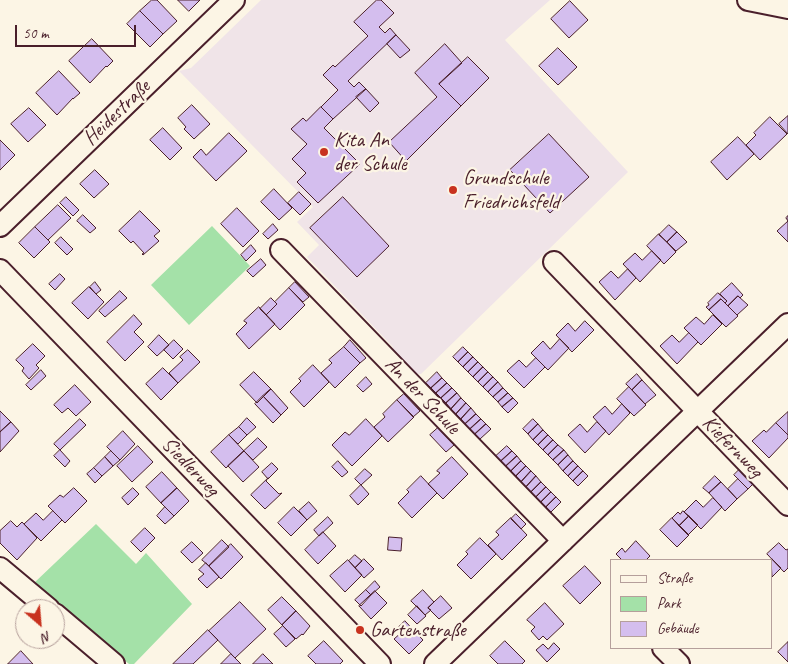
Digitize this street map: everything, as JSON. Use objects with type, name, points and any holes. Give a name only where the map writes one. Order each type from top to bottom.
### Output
[{"type":"street","name":"Heidestraße","points":[[0,226],[234,0]]},
{"type":"street","points":[[748,0],[788,8]]},
{"type":"street","name":"An der Schule","points":[[281,250],[563,541]]},
{"type":"street","points":[[554,262],[697,411]]},
{"type":"street","name":"Siedlerweg","points":[[0,270],[380,664]]},
{"type":"street","points":[[436,664],[788,324]]},
{"type":"street","name":"Kiefernweg","points":[[697,411],[788,505]]},
{"type":"street","points":[[0,568],[37,599]]},
{"type":"street","points":[[65,622],[114,664]]},
{"type":"street","points":[[664,649],[679,664]]},
{"type":"shaded area","name":"Grundschule Friedrichsfeld","points":[[261,0],[550,0],[505,40],[628,172],[421,374],[409,373],[392,354],[393,347],[307,257],[319,245],[297,222],[313,207],[179,71],[191,68]]},
{"type":"green space","points":[[212,226],[250,266],[189,325],[151,285]]},
{"type":"green space","points":[[96,524],[136,564],[146,553],[192,604],[134,664],[129,664],[65,609],[65,599],[53,599],[34,583]]},
{"type":"building","points":[[152,0],[157,0],[177,21],[163,34],[140,11]]},
{"type":"building","points":[[178,0],[200,0],[189,11]]},
{"type":"building","points":[[377,0],[381,0],[394,13],[379,27],[385,33],[390,28],[396,35],[348,81],[354,87],[359,82],[366,89],[333,119],[321,107],[338,90],[323,75],[333,65],[335,67],[368,36],[354,22]]},
{"type":"building","points":[[570,1],[588,20],[569,38],[551,19]]},
{"type":"building","points":[[140,11],[163,34],[150,47],[127,24]]},
{"type":"building","points":[[396,35],[410,50],[400,58],[387,44]]},
{"type":"building","points":[[92,39],[113,61],[90,83],[69,61]]},
{"type":"building","points":[[445,44],[462,63],[439,84],[461,106],[406,161],[389,142],[437,97],[415,73]]},
{"type":"building","points":[[558,48],[577,67],[558,85],[539,66]]},
{"type":"building","points":[[468,57],[489,78],[461,106],[439,84]]},
{"type":"building","points":[[59,71],[80,93],[57,115],[36,93]]},
{"type":"building","points":[[366,89],[379,103],[370,112],[356,97]]},
{"type":"building","points":[[192,105],[210,124],[194,139],[184,129],[186,127],[178,118]]},
{"type":"building","name":"Kita An der Schule","points":[[321,107],[333,119],[324,128],[360,164],[318,203],[297,182],[306,173],[292,159],[307,144],[291,129],[303,118],[306,121]]},
{"type":"building","points":[[29,108],[46,125],[28,142],[11,124]]},
{"type":"building","points":[[788,116],[788,134],[779,124]]},
{"type":"building","points":[[770,117],[787,134],[760,160],[746,145],[756,135],[754,133]]},
{"type":"building","points":[[163,128],[182,148],[170,160],[150,140]]},
{"type":"building","points":[[229,133],[247,151],[216,181],[193,157],[201,149],[206,155]]},
{"type":"building","points":[[549,134],[589,177],[550,213],[510,170]]},
{"type":"building","points":[[738,137],[754,154],[727,180],[711,162]]},
{"type":"building","points":[[0,140],[15,155],[0,170]]},
{"type":"building","points":[[95,170],[109,184],[94,198],[80,184]]},
{"type":"building","points":[[274,189],[292,208],[279,220],[261,202]]},
{"type":"building","points":[[299,192],[311,204],[300,215],[288,203]]},
{"type":"building","points":[[66,197],[79,210],[73,216],[60,203]]},
{"type":"building","points":[[343,197],[389,246],[357,277],[310,228]]},
{"type":"building","points":[[58,205],[71,218],[48,240],[35,227]]},
{"type":"building","points":[[237,208],[259,231],[243,247],[221,224]]},
{"type":"building","points":[[140,211],[160,231],[154,236],[159,241],[143,255],[144,253],[133,241],[131,243],[119,231]]},
{"type":"building","points":[[83,215],[96,228],[90,233],[77,221]]},
{"type":"building","points":[[788,221],[788,242],[777,231]]},
{"type":"building","points":[[273,224],[278,230],[268,239],[263,234]]},
{"type":"building","points":[[669,225],[677,232],[667,242],[659,235]]},
{"type":"building","points":[[35,227],[50,242],[34,258],[19,243]]},
{"type":"building","points":[[677,232],[687,242],[676,251],[667,242]]},
{"type":"building","points":[[659,234],[676,252],[664,264],[647,246]]},
{"type":"building","points":[[61,237],[73,249],[67,255],[55,243]]},
{"type":"building","points":[[251,245],[256,251],[246,261],[241,255]]},
{"type":"building","points":[[652,251],[661,260],[640,282],[623,264],[635,253],[642,260]]},
{"type":"building","points":[[261,259],[266,265],[253,277],[247,271]]},
{"type":"building","points":[[628,269],[636,278],[615,300],[599,282],[611,271],[618,278]]},
{"type":"building","points":[[60,274],[65,279],[55,290],[49,284]]},
{"type":"building","points":[[95,282],[101,290],[96,294],[90,287]]},
{"type":"building","points":[[295,282],[309,297],[303,302],[289,288]]},
{"type":"building","points":[[732,283],[743,295],[740,298],[738,296],[728,306],[725,303],[727,301],[720,294]]},
{"type":"building","points":[[89,287],[104,302],[88,319],[72,303]]},
{"type":"building","points":[[289,288],[305,305],[280,330],[266,315],[277,304],[275,302]]},
{"type":"building","points":[[120,291],[127,298],[105,317],[99,311]]},
{"type":"building","points":[[718,293],[727,301],[725,303],[721,299],[709,310],[706,307],[709,305],[708,303]]},
{"type":"building","points":[[738,296],[748,305],[737,315],[728,306]]},
{"type":"building","points":[[271,298],[277,304],[266,315],[260,309]]},
{"type":"building","points":[[721,299],[738,316],[726,327],[709,310]]},
{"type":"building","points":[[259,307],[275,324],[249,349],[236,334],[247,323],[244,321]]},
{"type":"building","points":[[134,315],[142,324],[134,332],[144,342],[125,361],[107,342]]},
{"type":"building","points":[[713,315],[722,324],[701,345],[684,328],[696,317],[704,324]]},
{"type":"building","points":[[585,321],[594,330],[572,352],[556,335],[568,323],[575,331]]},
{"type":"building","points":[[689,333],[698,342],[677,364],[660,346],[672,335],[679,342]]},
{"type":"building","points":[[159,335],[169,345],[157,356],[148,347]]},
{"type":"building","points":[[560,339],[569,348],[548,370],[531,353],[543,341],[550,349]]},
{"type":"building","points":[[174,340],[183,349],[173,359],[164,350]]},
{"type":"building","points":[[350,340],[366,358],[360,363],[344,347]]},
{"type":"building","points":[[33,344],[45,356],[36,365],[39,368],[29,379],[22,371],[24,368],[16,360]]},
{"type":"building","points":[[344,347],[360,363],[335,388],[321,373],[332,363],[329,360]]},
{"type":"building","points":[[463,347],[468,352],[458,362],[453,357]]},
{"type":"building","points":[[188,350],[200,362],[178,383],[169,373],[183,360],[180,357]]},
{"type":"building","points":[[468,352],[473,357],[463,367],[458,362]]},
{"type":"building","points":[[473,357],[478,362],[468,372],[463,367]]},
{"type":"building","points":[[536,358],[545,367],[524,388],[507,371],[519,360],[526,367]]},
{"type":"building","points":[[478,362],[483,367],[473,377],[468,372]]},
{"type":"building","points":[[313,365],[329,382],[304,407],[290,392],[301,381],[299,379]]},
{"type":"building","points":[[483,367],[488,372],[478,382],[473,377]]},
{"type":"building","points":[[163,368],[178,383],[161,400],[146,384]]},
{"type":"building","points":[[41,370],[46,376],[31,390],[26,385]]},
{"type":"building","points":[[254,372],[271,389],[257,403],[240,385]]},
{"type":"building","points":[[437,372],[442,378],[431,388],[426,383]]},
{"type":"building","points":[[488,372],[493,377],[483,387],[478,382]]},
{"type":"building","points":[[637,374],[642,380],[632,390],[626,384]]},
{"type":"building","points":[[366,377],[372,384],[363,392],[357,386]]},
{"type":"building","points":[[493,377],[498,382],[488,392],[483,387]]},
{"type":"building","points":[[442,378],[447,383],[436,393],[431,388]]},
{"type":"building","points":[[642,380],[656,395],[645,404],[632,390]]},
{"type":"building","points":[[498,382],[503,388],[493,397],[488,392]]},
{"type":"building","points":[[447,383],[452,388],[441,398],[436,393]]},
{"type":"building","points":[[75,385],[91,402],[76,416],[68,408],[62,413],[54,405]]},
{"type":"building","points":[[629,387],[646,405],[634,416],[617,399]]},
{"type":"building","points":[[452,388],[457,393],[446,403],[441,398]]},
{"type":"building","points":[[503,388],[508,393],[498,402],[493,397]]},
{"type":"building","points":[[271,389],[288,408],[281,415],[263,396]]},
{"type":"building","points":[[457,393],[461,398],[451,409],[446,403]]},
{"type":"building","points":[[508,393],[513,398],[502,407],[498,402]]},
{"type":"building","points":[[404,394],[420,411],[413,417],[397,400]]},
{"type":"building","points":[[263,396],[281,415],[273,423],[255,404]]},
{"type":"building","points":[[461,398],[466,403],[456,414],[451,409]]},
{"type":"building","points":[[513,398],[518,403],[508,413],[502,407]]},
{"type":"building","points":[[397,400],[414,417],[388,442],[374,427],[385,417],[383,414]]},
{"type":"building","points":[[466,403],[471,408],[461,419],[456,414]]},
{"type":"building","points":[[622,404],[630,413],[609,435],[593,417],[605,406],[612,414]]},
{"type":"building","points":[[471,408],[476,414],[465,424],[461,419]]},
{"type":"building","points":[[0,411],[11,422],[0,432]]},
{"type":"building","points":[[788,412],[788,435],[776,423]]},
{"type":"building","points":[[476,414],[481,419],[470,429],[465,424]]},
{"type":"building","points":[[247,418],[256,427],[247,435],[239,427]]},
{"type":"building","points":[[80,419],[86,425],[60,450],[54,444]]},
{"type":"building","points":[[366,419],[382,436],[352,466],[332,445],[345,432],[349,435]]},
{"type":"building","points":[[481,419],[486,424],[475,434],[470,429]]},
{"type":"building","points":[[533,419],[538,424],[528,434],[523,429]]},
{"type":"building","points":[[11,422],[19,431],[0,452],[0,432]]},
{"type":"building","points":[[597,422],[606,431],[585,453],[568,435],[580,424],[587,432]]},
{"type":"building","points":[[776,423],[788,435],[788,438],[769,458],[752,441],[764,430],[766,432]]},
{"type":"building","points":[[486,424],[491,429],[480,439],[475,434]]},
{"type":"building","points":[[538,424],[543,430],[533,440],[528,434]]},
{"type":"building","points":[[239,427],[247,435],[238,444],[229,435]]},
{"type":"building","points":[[438,428],[454,445],[446,452],[430,435]]},
{"type":"building","points":[[543,430],[548,435],[538,445],[533,440]]},
{"type":"building","points":[[123,431],[135,444],[120,460],[107,447]]},
{"type":"building","points":[[229,435],[244,451],[226,468],[211,452]]},
{"type":"building","points":[[548,435],[553,440],[543,450],[538,445]]},
{"type":"building","points":[[258,438],[267,447],[253,460],[244,451]]},
{"type":"building","points":[[553,440],[558,445],[548,455],[543,450]]},
{"type":"building","points":[[558,445],[564,450],[553,460],[548,455]]},
{"type":"building","points":[[138,446],[153,462],[132,482],[117,466]]},
{"type":"building","points":[[507,446],[512,451],[501,461],[496,456]]},
{"type":"building","points":[[60,450],[70,461],[65,467],[54,456]]},
{"type":"building","points":[[564,450],[568,455],[558,465],[553,460]]},
{"type":"building","points":[[111,451],[120,460],[113,466],[105,457]]},
{"type":"building","points":[[244,451],[259,467],[243,482],[228,466]]},
{"type":"building","points":[[512,451],[517,456],[506,466],[501,461]]},
{"type":"building","points":[[568,455],[573,461],[563,471],[558,465]]},
{"type":"building","points":[[517,456],[521,461],[511,471],[506,466]]},
{"type":"building","points":[[105,457],[113,466],[102,476],[94,468]]},
{"type":"building","points":[[452,457],[468,474],[443,499],[428,484],[440,473],[437,471]]},
{"type":"building","points":[[338,461],[348,472],[342,477],[332,467]]},
{"type":"building","points":[[521,461],[526,466],[516,476],[511,471]]},
{"type":"building","points":[[573,461],[578,466],[568,476],[563,471]]},
{"type":"building","points":[[272,463],[278,469],[268,479],[262,472]]},
{"type":"building","points":[[526,466],[531,471],[521,482],[516,476]]},
{"type":"building","points":[[578,466],[583,471],[573,481],[568,476]]},
{"type":"building","points":[[94,468],[102,476],[95,483],[87,474]]},
{"type":"building","points":[[365,469],[372,475],[361,485],[355,479]]},
{"type":"building","points":[[739,470],[753,484],[748,489],[734,475]]},
{"type":"building","points":[[531,471],[536,476],[526,487],[521,482]]},
{"type":"building","points":[[583,471],[588,476],[578,486],[573,481]]},
{"type":"building","points":[[162,472],[177,488],[161,503],[146,487]]},
{"type":"building","points":[[421,476],[437,493],[412,518],[398,503],[409,492],[407,490]]},
{"type":"building","points":[[536,476],[541,482],[531,492],[526,487]]},
{"type":"building","points":[[715,476],[721,482],[709,493],[703,488]]},
{"type":"building","points":[[268,478],[266,481],[279,494],[282,493],[265,509],[251,495]]},
{"type":"building","points":[[738,479],[748,489],[737,499],[728,489]]},
{"type":"building","points":[[541,482],[546,487],[536,497],[531,492]]},
{"type":"building","points":[[721,482],[737,499],[725,511],[709,493]]},
{"type":"building","points":[[361,485],[369,494],[358,505],[350,496]]},
{"type":"building","points":[[546,487],[551,492],[541,502],[536,497]]},
{"type":"building","points":[[74,488],[87,501],[65,523],[48,506],[60,495],[63,497]]},
{"type":"building","points":[[133,488],[139,494],[128,505],[122,498]]},
{"type":"building","points":[[177,488],[189,501],[174,516],[161,503]]},
{"type":"building","points":[[551,492],[556,497],[546,507],[541,502]]},
{"type":"building","points":[[556,497],[561,502],[551,512],[546,507]]},
{"type":"building","points":[[713,498],[722,507],[701,529],[684,512],[696,500],[703,507]]},
{"type":"building","points":[[309,502],[317,511],[307,520],[299,511]]},
{"type":"building","points":[[165,507],[174,516],[165,524],[157,516]]},
{"type":"building","points":[[294,507],[307,520],[291,536],[278,523]]},
{"type":"building","points":[[53,511],[62,520],[41,541],[24,524],[36,513],[43,520]]},
{"type":"building","points":[[683,511],[689,516],[679,526],[672,518],[678,512],[680,514]]},
{"type":"building","points":[[516,514],[526,524],[521,529],[511,519]]},
{"type":"building","points":[[689,516],[698,525],[688,535],[679,526]]},
{"type":"building","points":[[328,517],[333,523],[319,536],[314,530]]},
{"type":"building","points":[[511,518],[527,535],[502,560],[488,545],[499,535],[496,532]]},
{"type":"building","points":[[672,518],[689,535],[677,547],[660,530]]},
{"type":"building","points":[[11,521],[17,527],[22,522],[37,538],[17,560],[0,543],[0,531]]},
{"type":"building","points":[[145,528],[155,538],[141,552],[131,542]]},
{"type":"building","points":[[323,532],[336,546],[318,564],[305,550]]},
{"type":"building","points":[[389,537],[402,538],[401,551],[388,550]]},
{"type":"building","points":[[480,538],[496,554],[471,579],[457,565],[468,554],[466,552]]},
{"type":"building","points":[[222,540],[229,547],[209,566],[202,560]]},
{"type":"building","points":[[636,541],[650,556],[647,559],[621,559],[616,554],[622,548],[625,552]]},
{"type":"building","points":[[192,542],[203,553],[192,563],[181,552]]},
{"type":"building","points":[[779,543],[786,550],[788,549],[788,568],[784,572],[767,554]]},
{"type":"building","points":[[231,544],[243,557],[221,579],[209,566]]},
{"type":"building","points":[[355,555],[362,561],[355,568],[349,561]]},
{"type":"building","points":[[364,559],[374,569],[364,578],[355,568]]},
{"type":"building","points":[[348,560],[362,575],[345,592],[330,576]]},
{"type":"building","points":[[773,560],[781,568],[773,576]]},
{"type":"building","points":[[206,563],[219,577],[207,588],[198,579],[204,574],[199,570]]},
{"type":"building","points":[[585,566],[601,583],[580,604],[563,586]]},
{"type":"building","points":[[375,581],[380,587],[371,595],[366,590]]},
{"type":"building","points":[[366,590],[371,595],[361,606],[355,600]]},
{"type":"building","points":[[423,590],[434,602],[428,608],[431,610],[425,615],[411,601]]},
{"type":"building","points":[[375,591],[387,603],[371,619],[359,606]]},
{"type":"building","points":[[441,596],[452,608],[439,619],[428,608]]},
{"type":"building","points":[[282,597],[296,611],[282,625],[268,610]]},
{"type":"building","points":[[240,602],[266,629],[235,658],[209,631]]},
{"type":"building","points":[[545,603],[564,624],[547,640],[543,636],[539,640],[531,631],[535,627],[527,620]]},
{"type":"building","points":[[417,606],[426,616],[417,624],[408,615]]},
{"type":"building","points":[[296,611],[310,626],[303,635],[296,639],[282,625]]},
{"type":"building","points":[[405,621],[423,640],[409,654],[394,639],[402,632],[398,628]]},
{"type":"building","points":[[283,626],[295,639],[286,647],[274,634]]},
{"type":"building","points":[[208,630],[218,640],[193,664],[173,664]]},
{"type":"building","points":[[324,641],[343,661],[340,664],[316,664],[308,656]]},
{"type":"building","points":[[505,641],[525,661],[522,664],[498,664],[490,656]]},
{"type":"building","points":[[788,642],[788,662],[778,652]]},
{"type":"building","points":[[554,643],[560,649],[547,662],[536,650],[543,644],[548,649]]},
{"type":"building","points":[[21,651],[33,664],[8,664]]},
{"type":"building","points":[[231,654],[241,664],[221,664]]},
{"type":"building","points":[[263,654],[273,664],[253,664]]},
{"type":"place","name":"Kita An der Schule","points":[[324,152]]},
{"type":"place","name":"Grundschule Friedrichsfeld","points":[[453,190]]},
{"type":"place","name":"Gartenstraße","points":[[360,630]]}]
